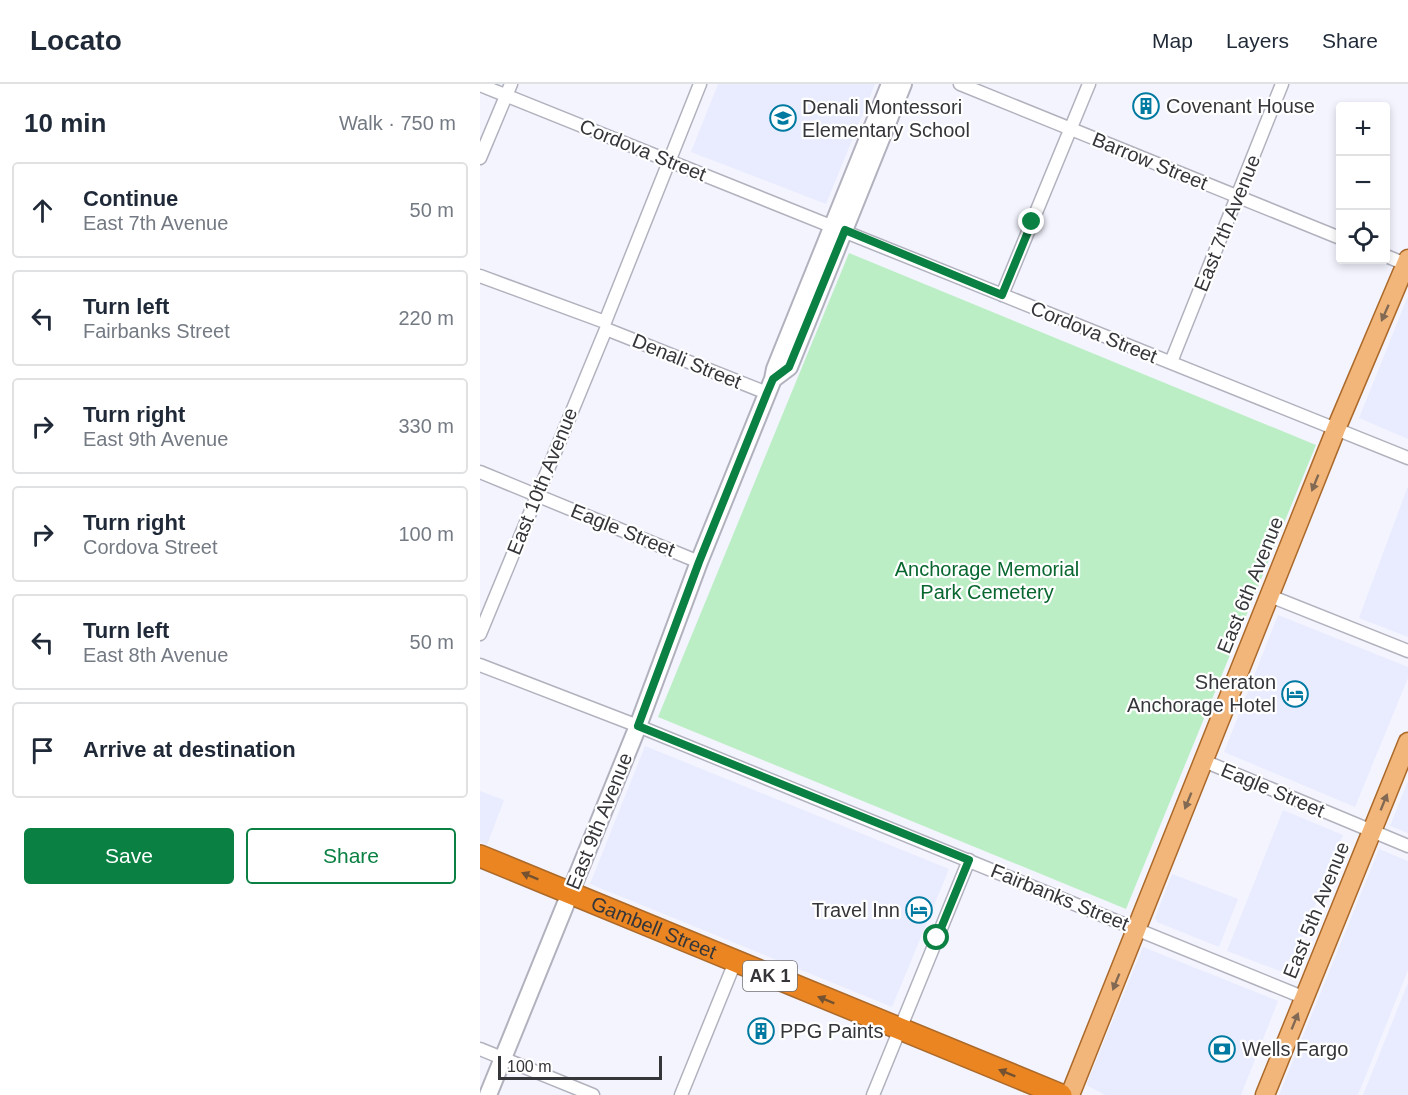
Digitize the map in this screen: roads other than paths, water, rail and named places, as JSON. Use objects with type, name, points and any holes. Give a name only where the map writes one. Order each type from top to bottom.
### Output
[{"type":"highway","name":"Gambell Street","points":[[480,856],[1061,1095]]},
{"type":"main road","name":"East 6th Avenue","points":[[1070,1095],[1336,429],[1407,263]]},
{"type":"main road","name":"East 5th Avenue","points":[[1266,1095],[1408,742]]},
{"type":"street","name":"East 10th Avenue","points":[[480,634],[700,84]]},
{"type":"street","name":"East 9th Avenue","points":[[488,1095],[638,726],[699,562],[770,386],[789,367],[890,84]]},
{"type":"street","name":"East 9th Avenue","points":[[839,228],[903,84]]},
{"type":"street","name":"Barrow Street","points":[[960,84],[1336,236]]},
{"type":"street","points":[[1002,295],[1089,84]]},
{"type":"street","name":"East 7th Avenue","points":[[1171,362],[1282,84]]},
{"type":"street","name":"Cordova Street","points":[[480,85],[509,90],[669,160],[1408,458]]},
{"type":"street","points":[[480,158],[509,90]]},
{"type":"street","points":[[1390,257],[1407,263]]},
{"type":"street","name":"Denali Street","points":[[480,276],[605,326],[770,386]]},
{"type":"street","name":"Eagle Street","points":[[480,472],[699,562]]},
{"type":"street","points":[[1270,596],[1408,651]]},
{"type":"street","name":"Fairbanks Street","points":[[480,665],[638,726],[1305,998]]},
{"type":"street","name":"Eagle Street","points":[[1204,761],[1408,846]]},
{"type":"street","points":[[873,1095],[969,860]]},
{"type":"street","points":[[681,1095],[735,962]]},
{"type":"street","points":[[480,1049],[593,1095]]},
{"type":"place","name":"Covenant House","points":[[1146,106]]},
{"type":"place","name":"Denali Montessori Elementary School","points":[[783,118]]},
{"type":"place","name":"Sheraton Anchorage Hotel","points":[[1295,694]]},
{"type":"place","name":"Travel Inn","points":[[919,910]]},
{"type":"place","name":"PPG Paints","points":[[761,1031]]},
{"type":"place","name":"Wells Fargo","points":[[1222,1049]]},
{"type":"park label","name":"Anchorage Memorial Park Cemetery","points":[[987,580]]}]
